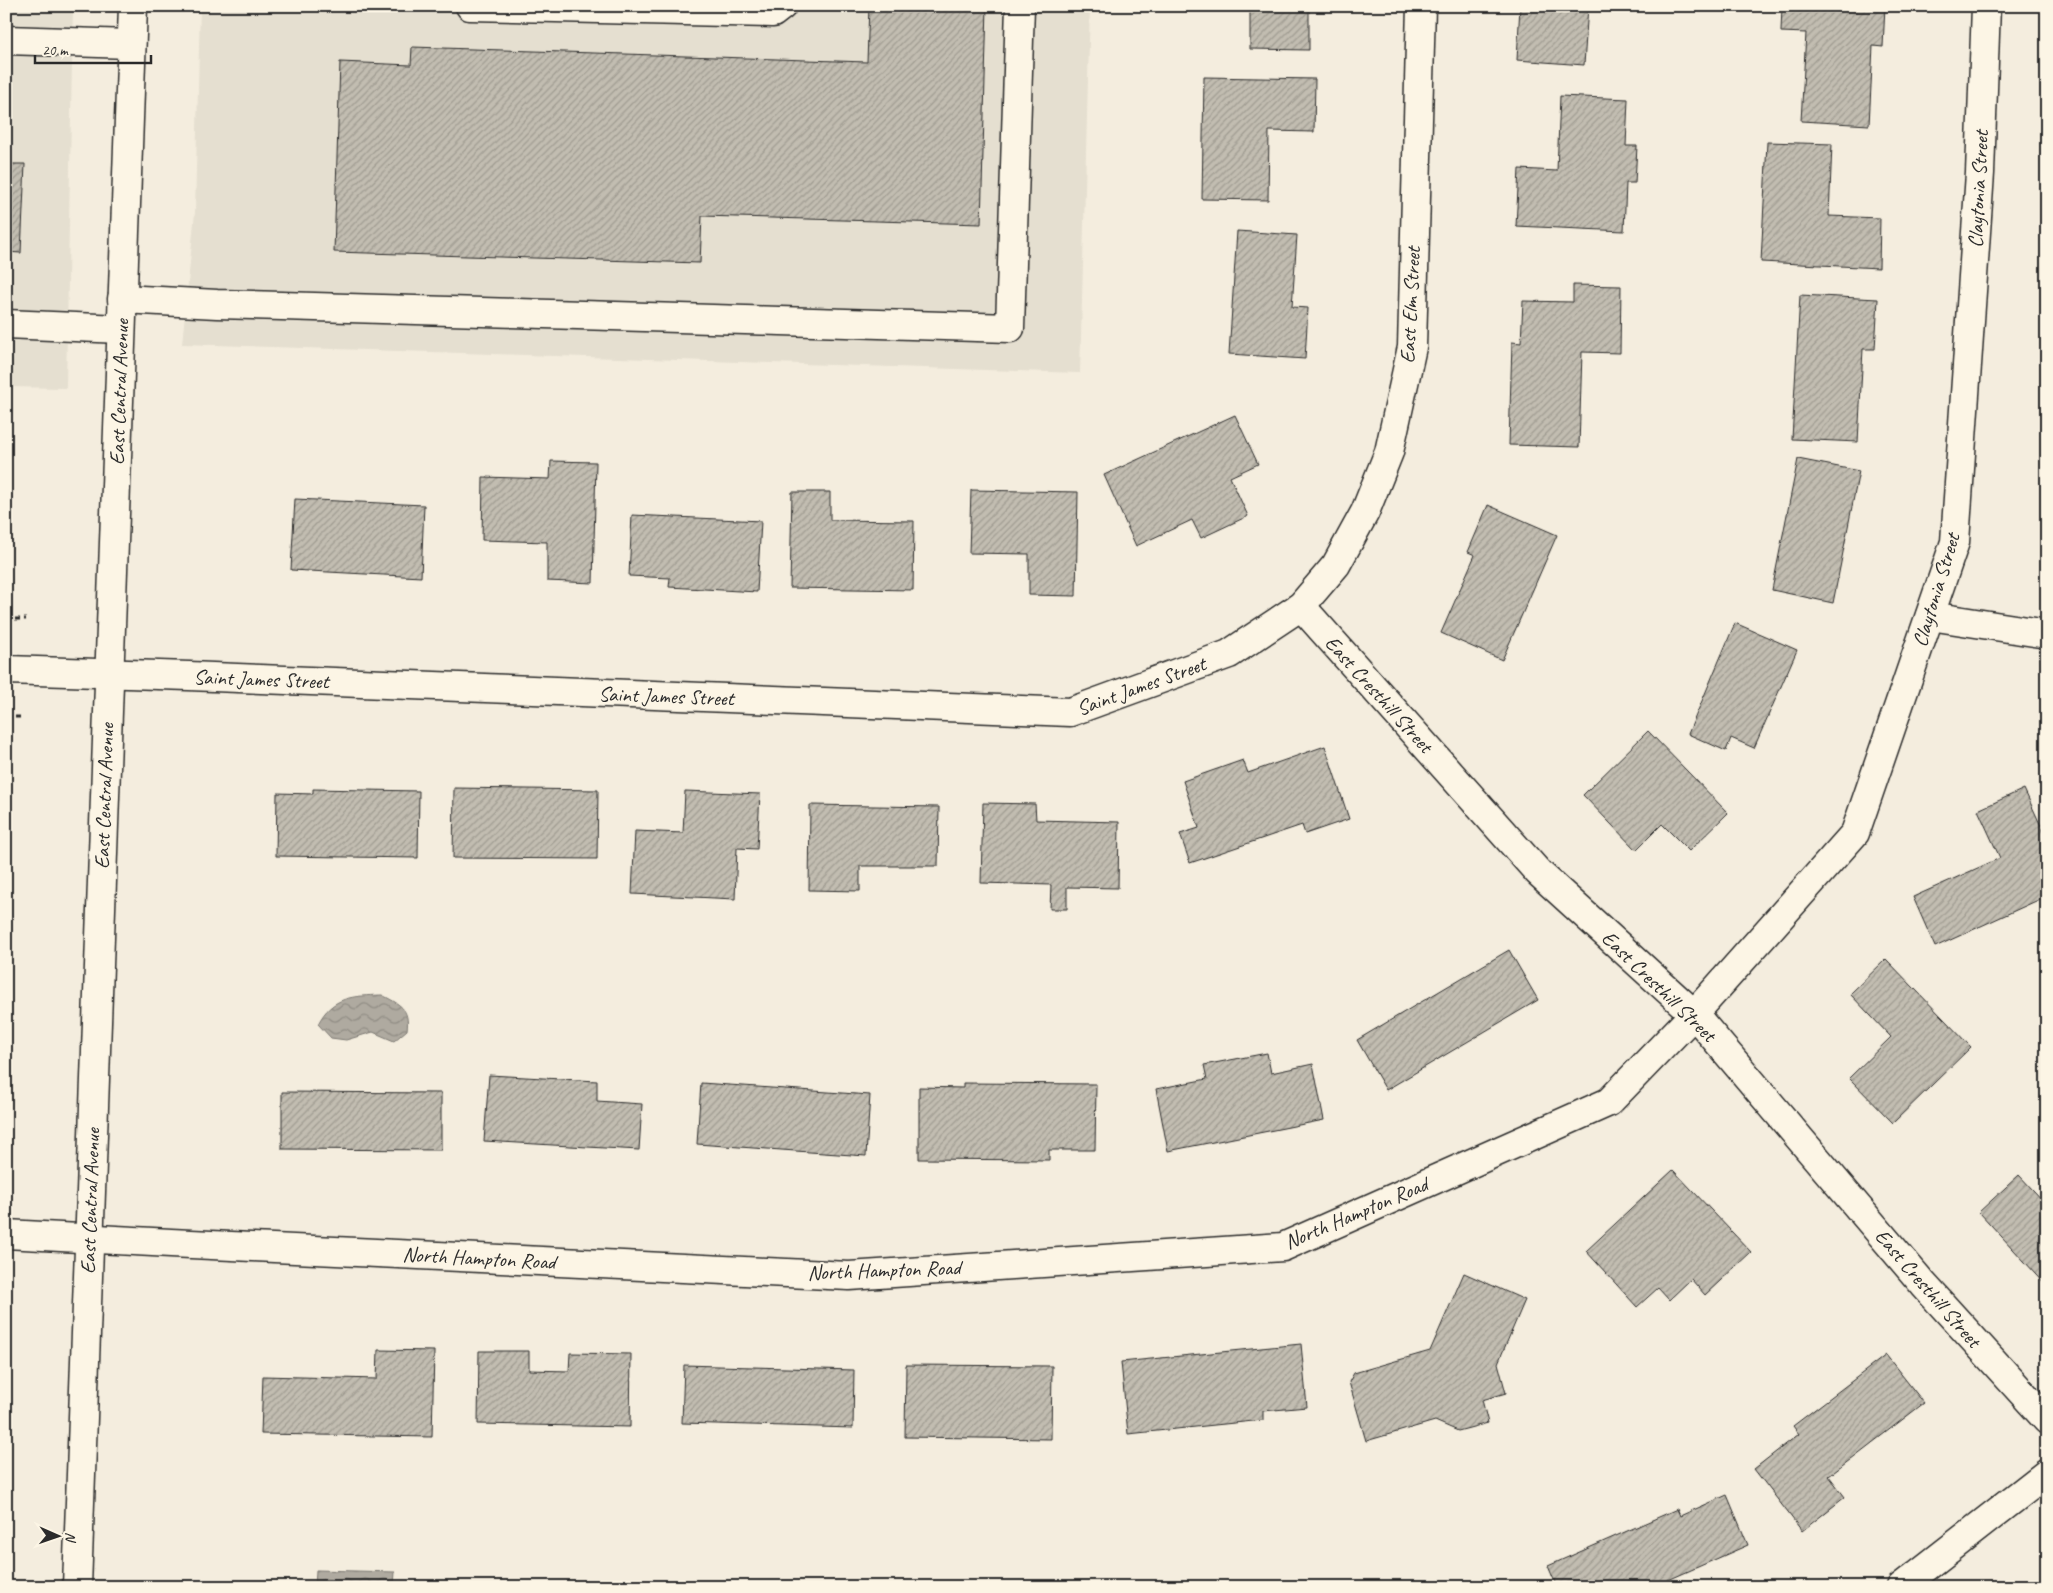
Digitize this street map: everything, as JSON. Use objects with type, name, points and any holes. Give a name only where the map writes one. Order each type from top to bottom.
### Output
[{"type":"street","name":"East Central Avenue","points":[[77,1587],[130,44],[133,6]]},
{"type":"street","points":[[470,6],[773,13],[782,6]]},
{"type":"street","points":[[122,298],[217,304],[1010,328],[1020,6]]},
{"type":"street","name":"East Elm Street","points":[[1301,606],[1336,565],[1365,512],[1389,452],[1412,347],[1421,6]]},
{"type":"street","name":"Claytonia Street","points":[[1694,1014],[1855,833],[1955,542],[1980,173],[1986,6]]},
{"type":"street","points":[[6,40],[130,44]]},
{"type":"street","points":[[6,324],[121,329]]},
{"type":"street","name":"Saint James Street","points":[[6,670],[1070,712],[1229,654],[1301,606]]},
{"type":"street","name":"East Cresthill Street","points":[[1301,606],[1538,872],[1694,1014],[1924,1285],[2047,1420]]},
{"type":"street","points":[[1930,616],[2047,634]]},
{"type":"street","name":"North Hampton Road","points":[[6,1234],[849,1276],[1283,1247],[1609,1102],[1694,1014]]},
{"type":"street","points":[[1901,1587],[2047,1473]]},
{"type":"path","points":[[6,619],[26,619]]},
{"type":"path","points":[[6,716],[22,717]]},
{"type":"shaded area","points":[[6,6],[73,6],[66,388],[6,387]]},
{"type":"shaded area","points":[[200,6],[1090,6],[1080,373],[182,344],[195,212]]},
{"type":"water","points":[[382,995],[398,1004],[407,1017],[407,1030],[394,1041],[373,1032],[346,1040],[331,1038],[318,1024],[330,1008],[344,999]]},
{"type":"water","points":[[316,1570],[395,1572],[394,1587],[315,1587]]},
{"type":"building","points":[[869,6],[987,6],[981,224],[702,216],[700,263],[334,252],[340,62],[411,65],[412,47],[867,62]]},
{"type":"building","points":[[1250,6],[1321,6],[1321,8],[1309,8],[1309,50],[1250,49]]},
{"type":"building","points":[[1520,6],[1588,6],[1584,65],[1517,60]]},
{"type":"building","points":[[1782,6],[1885,6],[1883,47],[1873,46],[1869,125],[1801,121],[1806,33],[1781,32]]},
{"type":"building","points":[[1204,77],[1315,79],[1314,132],[1269,131],[1268,200],[1202,199]]},
{"type":"building","points":[[1560,96],[1628,99],[1626,146],[1637,146],[1635,183],[1626,183],[1624,231],[1516,226],[1519,169],[1557,171]]},
{"type":"building","points":[[1767,142],[1832,144],[1829,216],[1880,218],[1879,268],[1761,262]]},
{"type":"building","points":[[6,164],[25,164],[21,253],[6,252]]},
{"type":"building","points":[[1237,231],[1297,235],[1292,307],[1308,308],[1305,359],[1229,354]]},
{"type":"building","points":[[1573,285],[1621,286],[1620,353],[1582,352],[1579,447],[1509,445],[1512,342],[1521,343],[1523,301],[1573,302]]},
{"type":"building","points":[[1800,295],[1878,299],[1875,349],[1863,349],[1858,442],[1792,439]]},
{"type":"building","points":[[1235,415],[1258,464],[1230,477],[1248,516],[1201,538],[1192,520],[1136,546],[1104,475]]},
{"type":"building","points":[[1798,459],[1859,471],[1833,603],[1772,590]]},
{"type":"building","points":[[551,461],[596,462],[593,583],[547,581],[547,542],[482,540],[483,477],[550,479]]},
{"type":"building","points":[[971,490],[1078,492],[1076,596],[1029,595],[1029,554],[969,553]]},
{"type":"building","points":[[792,492],[830,492],[830,520],[914,521],[913,590],[790,588]]},
{"type":"building","points":[[295,499],[424,505],[421,577],[291,570]]},
{"type":"building","points":[[1488,505],[1557,535],[1502,660],[1441,633],[1475,555],[1468,552]]},
{"type":"building","points":[[632,515],[761,521],[757,592],[669,587],[670,578],[629,576]]},
{"type":"building","points":[[1735,623],[1797,650],[1754,748],[1731,738],[1726,751],[1688,734]]},
{"type":"building","points":[[1648,731],[1728,813],[1689,851],[1662,824],[1636,850],[1583,795]]},
{"type":"building","points":[[1325,746],[1349,819],[1305,834],[1302,825],[1190,863],[1180,834],[1199,828],[1183,781],[1243,760],[1248,773]]},
{"type":"building","points":[[454,788],[598,790],[597,859],[453,858]]},
{"type":"building","points":[[313,789],[419,791],[418,858],[276,856],[277,793],[313,794]]},
{"type":"building","points":[[2024,789],[2047,839],[2047,896],[1935,947],[1913,897],[2000,858],[1978,810]]},
{"type":"building","points":[[685,791],[760,794],[757,849],[737,848],[735,899],[632,894],[635,831],[683,833]]},
{"type":"building","points":[[983,803],[1035,804],[1036,820],[1119,822],[1118,888],[1067,887],[1067,909],[1050,909],[1051,885],[981,883]]},
{"type":"building","points":[[810,805],[939,807],[938,866],[860,866],[860,891],[809,890]]},
{"type":"building","points":[[1509,950],[1538,1000],[1386,1090],[1357,1040]]},
{"type":"building","points":[[1886,959],[1971,1047],[1893,1123],[1849,1078],[1891,1037],[1850,994]]},
{"type":"building","points":[[1267,1053],[1271,1073],[1313,1064],[1324,1120],[1168,1151],[1156,1089],[1207,1079],[1204,1065]]},
{"type":"building","points":[[489,1075],[597,1081],[597,1101],[642,1104],[639,1150],[484,1141]]},
{"type":"building","points":[[701,1083],[870,1095],[866,1156],[697,1144]]},
{"type":"building","points":[[963,1083],[1096,1084],[1095,1150],[1049,1150],[1049,1160],[919,1159],[919,1087],[963,1088]]},
{"type":"building","points":[[282,1092],[441,1093],[441,1150],[282,1149]]},
{"type":"building","points":[[1673,1170],[1751,1252],[1705,1295],[1691,1279],[1669,1300],[1658,1288],[1637,1307],[1586,1251]]},
{"type":"building","points":[[2019,1175],[2047,1205],[2047,1286],[1979,1212]]},
{"type":"building","points":[[1464,1273],[1525,1300],[1498,1363],[1506,1393],[1482,1400],[1488,1423],[1458,1431],[1435,1421],[1366,1441],[1349,1382],[1354,1373],[1430,1351]]},
{"type":"building","points":[[1301,1344],[1307,1407],[1263,1411],[1263,1420],[1128,1434],[1121,1362]]},
{"type":"building","points":[[378,1350],[434,1351],[432,1437],[261,1434],[263,1376],[377,1379]]},
{"type":"building","points":[[479,1351],[529,1351],[529,1370],[569,1371],[570,1353],[631,1354],[630,1427],[478,1424]]},
{"type":"building","points":[[1886,1355],[1924,1403],[1829,1476],[1845,1497],[1802,1531],[1754,1469],[1799,1434],[1793,1426]]},
{"type":"building","points":[[684,1365],[854,1370],[853,1428],[682,1423]]},
{"type":"building","points":[[906,1365],[1052,1366],[1051,1439],[905,1437]]},
{"type":"building","points":[[1727,1495],[1748,1545],[1666,1581],[1669,1587],[1557,1587],[1548,1566],[1677,1509],[1680,1516]]}]
